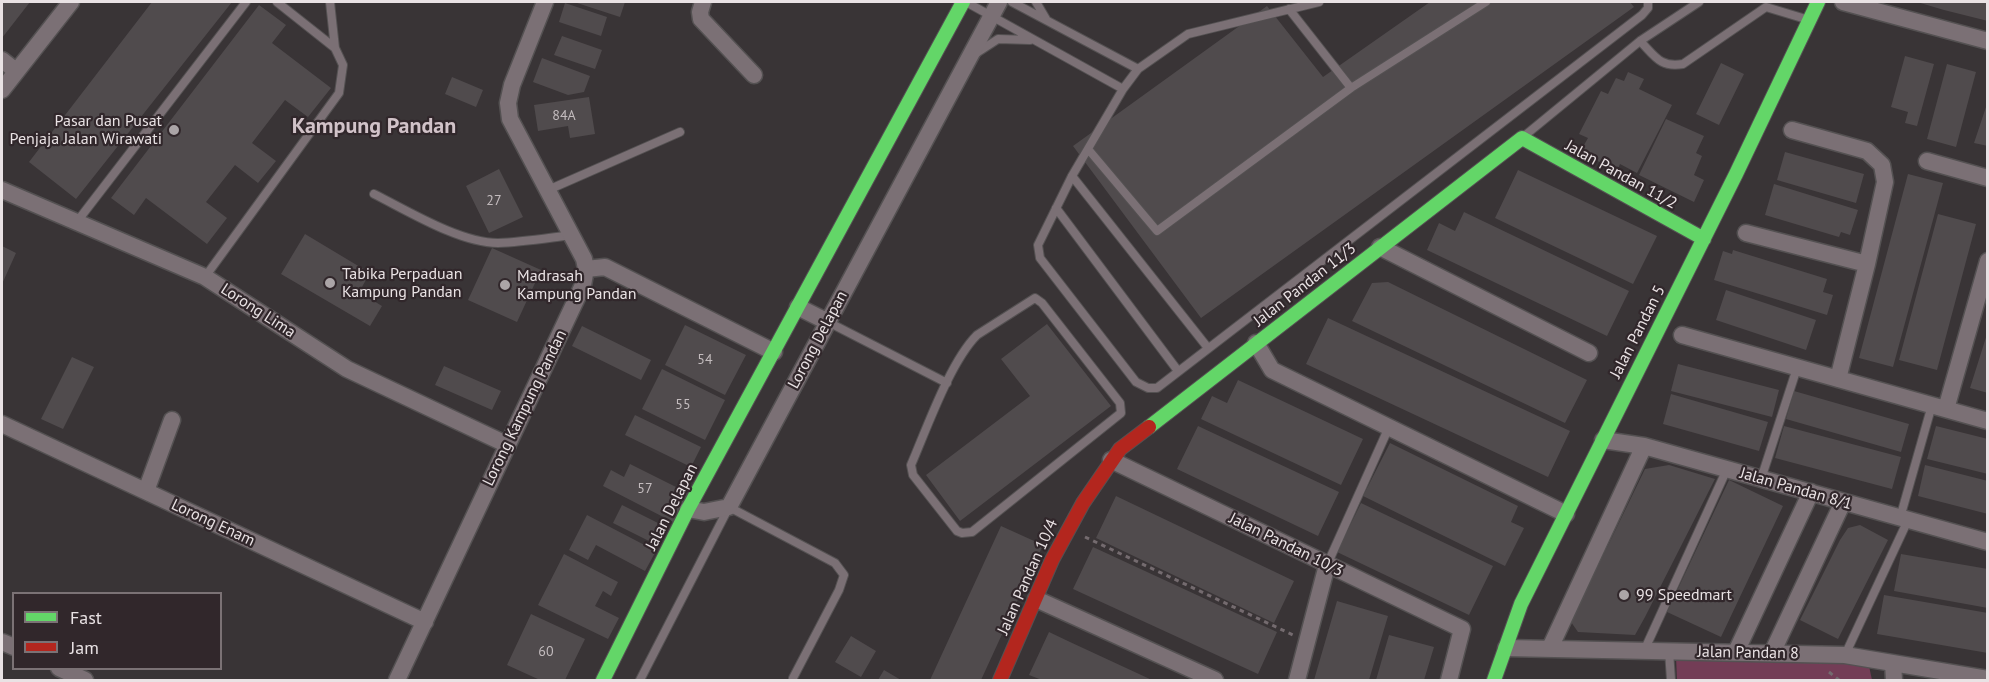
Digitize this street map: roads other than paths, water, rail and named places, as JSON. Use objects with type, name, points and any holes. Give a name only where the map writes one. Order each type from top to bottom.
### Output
[{"type":"street","points":[[2,90],[71,2]]},
{"type":"street","points":[[545,2],[512,85],[508,103],[510,119],[572,235],[584,259],[586,269],[605,267],[774,352]]},
{"type":"street","points":[[703,2],[700,12],[702,19],[754,75]]},
{"type":"street","name":"Lorong Delapan","points":[[774,352],[964,2]]},
{"type":"street","name":"Jalan Pandan 5","points":[[1494,681],[1521,604],[1704,239],[1818,2]]},
{"type":"street","points":[[1849,2],[1988,41]]},
{"type":"street","name":"Lorong Delapan","points":[[729,507],[995,9]]},
{"type":"street","points":[[2,60],[16,71]]},
{"type":"street","points":[[1792,130],[1867,152],[1882,165],[1885,182],[1838,379]]},
{"type":"street","name":"Jalan Pandan 11/2","points":[[1522,138],[1704,239]]},
{"type":"street","name":"Jalan Pandan 11/3","points":[[1111,460],[1120,449],[1522,138]]},
{"type":"street","points":[[1927,161],[1988,178]]},
{"type":"street","name":"Lorong Lima","points":[[2,190],[205,277],[347,369],[508,445]]},
{"type":"street","points":[[1746,233],[1867,264]]},
{"type":"street","points":[[1380,247],[1589,353]]},
{"type":"street","points":[[1939,407],[1988,261]]},
{"type":"street","name":"Lorong Kampung Pandan","points":[[397,681],[583,285],[586,269]]},
{"type":"street","points":[[798,307],[828,322]]},
{"type":"street","points":[[1682,335],[1988,421]]},
{"type":"street","points":[[1256,344],[1272,370],[1566,514]]},
{"type":"street","name":"Jalan Delapan","points":[[603,681],[688,509],[774,352]]},
{"type":"street","points":[[146,491],[172,420]]},
{"type":"street","name":"Lorong Enam","points":[[2,424],[425,622]]},
{"type":"street","name":"Jalan Pandan 8/1","points":[[1603,440],[1644,446],[1988,542]]},
{"type":"street","points":[[1550,648],[1644,446]]},
{"type":"street","name":"Jalan Pandan 10/4","points":[[1000,681],[1066,529],[1111,460]]},
{"type":"street","name":"Jalan Pandan 10/3","points":[[1111,460],[1462,629],[1449,681]]},
{"type":"street","points":[[1736,652],[1811,492]]},
{"type":"street","points":[[1772,653],[1843,502]]},
{"type":"street","points":[[688,509],[704,512],[729,507]]},
{"type":"street","points":[[1297,681],[1327,565]]},
{"type":"street","points":[[1036,599],[1215,681]]},
{"type":"street","name":"Jalan Pandan 8","points":[[1506,648],[1845,655],[1988,679]]},
{"type":"street","points":[[1893,663],[1894,681]]},
{"type":"street","points":[[61,670],[85,681]]},
{"type":"lane","points":[[76,223],[246,2]]},
{"type":"lane","points":[[277,2],[335,48]]},
{"type":"lane","points":[[205,277],[339,93],[343,65],[335,48],[330,2]]},
{"type":"lane","points":[[964,2],[995,9],[1036,41],[1123,89]]},
{"type":"lane","points":[[1012,2],[1138,69]]},
{"type":"lane","points":[[1036,2],[1047,20]]},
{"type":"lane","points":[[1319,2],[1188,34],[1138,69],[1123,89],[1072,176],[1038,244],[1040,258],[1136,382],[1148,388],[1156,388],[1642,15],[1648,8],[1648,2]]},
{"type":"lane","points":[[1088,149],[1157,231],[1352,88],[1486,2]]},
{"type":"lane","points":[[1522,138],[1640,40],[1699,2]]},
{"type":"lane","points":[[1640,40],[1662,63],[1672,66],[1683,64],[1764,4],[1809,20]]},
{"type":"lane","points":[[1289,9],[1352,88]]},
{"type":"lane","points":[[969,57],[998,39],[1018,38],[1036,41]]},
{"type":"lane","points":[[548,190],[680,132]]},
{"type":"lane","points":[[1072,176],[1208,348]]},
{"type":"lane","points":[[374,194],[458,235],[476,240],[496,243],[572,235]]},
{"type":"lane","points":[[1056,208],[1178,371]]},
{"type":"lane","points":[[1035,298],[1042,303],[1120,403],[1121,413],[972,532],[962,533],[957,531],[912,475],[910,468],[947,383],[964,350],[977,335],[1035,298]]},
{"type":"lane","points":[[828,322],[947,383]]},
{"type":"lane","points":[[1761,479],[1797,368]]},
{"type":"lane","points":[[1845,655],[1904,519],[1939,407]]},
{"type":"lane","points":[[1327,565],[1389,427]]},
{"type":"lane","points":[[1644,651],[1727,469]]},
{"type":"lane","points":[[729,507],[835,563],[843,575],[839,590],[793,678]]},
{"type":"lane","name":"Lorong Delapan","points":[[640,681],[729,507]]},
{"type":"lane","points":[[1669,651],[1671,681]]},
{"type":"place","name":"Pasar dan Pusat Penjaja Jalan Wirawati","points":[[174,130]]},
{"type":"place","name":"Tabika Perpaduan Kampung Pandan","points":[[330,283]]},
{"type":"place","name":"Madrasah Kampung Pandan","points":[[505,285]]},
{"type":"place","name":"99 Speedmart","points":[[1624,595]]},
{"type":"district","name":"Kampung Pandan","points":[[374,127]]}]
